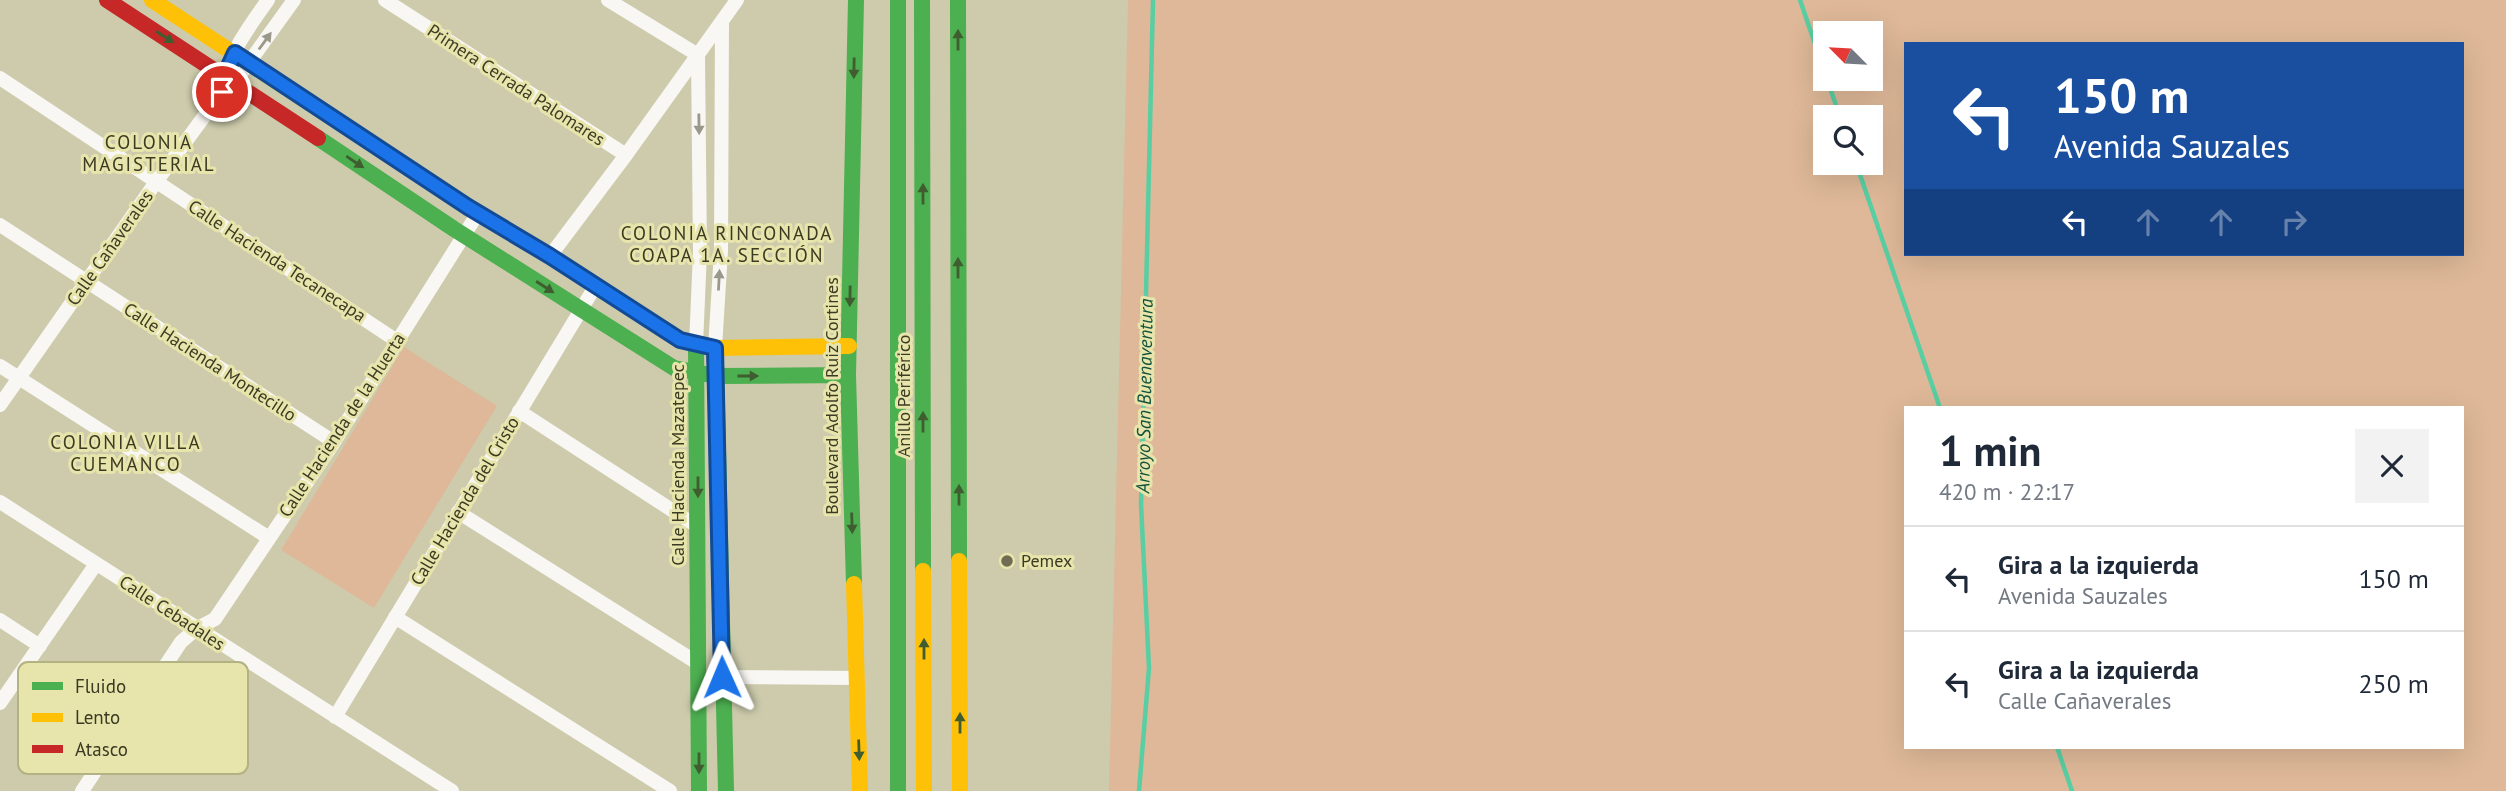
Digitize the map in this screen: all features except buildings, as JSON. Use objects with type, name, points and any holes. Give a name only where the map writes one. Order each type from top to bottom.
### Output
[{"type":"main road","points":[[107,0],[133,7],[230,79],[464,235],[674,368],[716,376],[848,375]]},
{"type":"main road","points":[[152,0],[478,213],[680,340],[715,348],[849,346]]},
{"type":"main road","name":"Boulevard Adolfo Ruiz Cortines","points":[[856,0],[848,375],[860,791]]},
{"type":"main road","name":"Anillo Periférico","points":[[896,0],[899,31],[898,791]]},
{"type":"main road","name":"Anillo Periférico","points":[[922,0],[924,791]]},
{"type":"main road","points":[[958,0],[960,791]]},
{"type":"main road","points":[[643,348],[657,326]]},
{"type":"main road","name":"Calle Hacienda Mazatepec","points":[[696,345],[699,791]]},
{"type":"main road","points":[[715,348],[726,791]]},
{"type":"main road","points":[[698,454],[718,454]]},
{"type":"main road","points":[[699,720],[723,718]]},
{"type":"street","name":"Calle Cañaverales","points":[[0,405],[222,92],[242,58],[268,0]]},
{"type":"street","name":"Calle Cañaverales","points":[[242,58],[294,0]]},
{"type":"street","name":"Primera Cerrada Palomares","points":[[385,0],[626,155]]},
{"type":"street","points":[[608,0],[698,55]]},
{"type":"street","points":[[550,256],[737,0]]},
{"type":"street","points":[[715,348],[721,251],[722,21]]},
{"type":"street","name":"Calle Hacienda Mazatepec","points":[[696,345],[700,252],[698,55]]},
{"type":"street","name":"Calle Hacienda Tecanecapa","points":[[0,78],[397,341]]},
{"type":"street","name":"Calle Hacienda de la Huerta","points":[[168,662],[181,642],[196,629],[215,619],[334,442],[478,213]]},
{"type":"street","name":"Calle Hacienda Montecillo","points":[[0,225],[334,442]]},
{"type":"street","points":[[700,252],[721,251]]},
{"type":"street","name":"Calle Hacienda del Cristo","points":[[335,717],[596,285]]},
{"type":"street","points":[[0,366],[268,538]]},
{"type":"street","points":[[519,411],[698,527]]},
{"type":"street","name":"Calle Cebadales","points":[[0,502],[452,791]]},
{"type":"street","points":[[458,512],[699,664]]},
{"type":"street","points":[[29,662],[96,564]]},
{"type":"street","points":[[395,617],[670,791]]},
{"type":"street","points":[[0,620],[40,646]]},
{"type":"street","points":[[0,703],[18,677]]},
{"type":"street","points":[[722,677],[857,678]]},
{"type":"street","name":"Calle Hacienda de la Huerta","points":[[82,791],[93,774]]},
{"type":"shaded area","points":[[1128,0],[2506,0],[2506,791],[1109,791]]},
{"type":"shaded area","points":[[404,347],[497,406],[374,608],[281,550]]},
{"type":"waterway","name":"Arroyo San Buenaventura","points":[[1139,791],[1149,668],[1141,504],[1153,0]]},
{"type":"waterway","points":[[1800,0],[1813,38]]},
{"type":"waterway","points":[[1831,91],[1836,105]]},
{"type":"waterway","points":[[1860,175],[1939,406]]},
{"type":"waterway","points":[[2058,749],[2072,791]]},
{"type":"traffic: fast","points":[[854,584],[848,375],[856,0]]},
{"type":"traffic: fast","points":[[898,0],[898,791]]},
{"type":"traffic: fast","points":[[922,0],[923,571]]},
{"type":"traffic: fast","points":[[958,0],[959,561]]},
{"type":"traffic: fast","points":[[318,138],[454,229],[674,368],[716,376],[848,375]]},
{"type":"traffic: fast","points":[[696,345],[699,791]]},
{"type":"traffic: fast","points":[[716,365],[726,791]]},
{"type":"traffic: slow","points":[[152,0],[389,155]]},
{"type":"traffic: slow","points":[[555,259],[679,340],[715,348],[849,346]]},
{"type":"traffic: slow","points":[[959,561],[960,791]]},
{"type":"traffic: slow","points":[[923,571],[924,791]]},
{"type":"traffic: slow","points":[[854,584],[860,791]]},
{"type":"traffic: jam","points":[[107,0],[318,138]]},
{"type":"traffic: jam","points":[[389,155],[468,207],[555,259]]},
{"type":"place","name":"Pemex","points":[[1007,561]]},
{"type":"district","name":"COLONIA MAGISTERIAL","points":[[149,153]]},
{"type":"district","name":"COLONIA RINCONADA COAPA 1A. SECCIÓN","points":[[727,244]]},
{"type":"district","name":"COLONIA VILLA CUEMANCO","points":[[126,453]]},
{"type":"route","points":[[222,92],[225,75],[235,53],[468,207],[680,340],[715,348],[722,677]]}]
